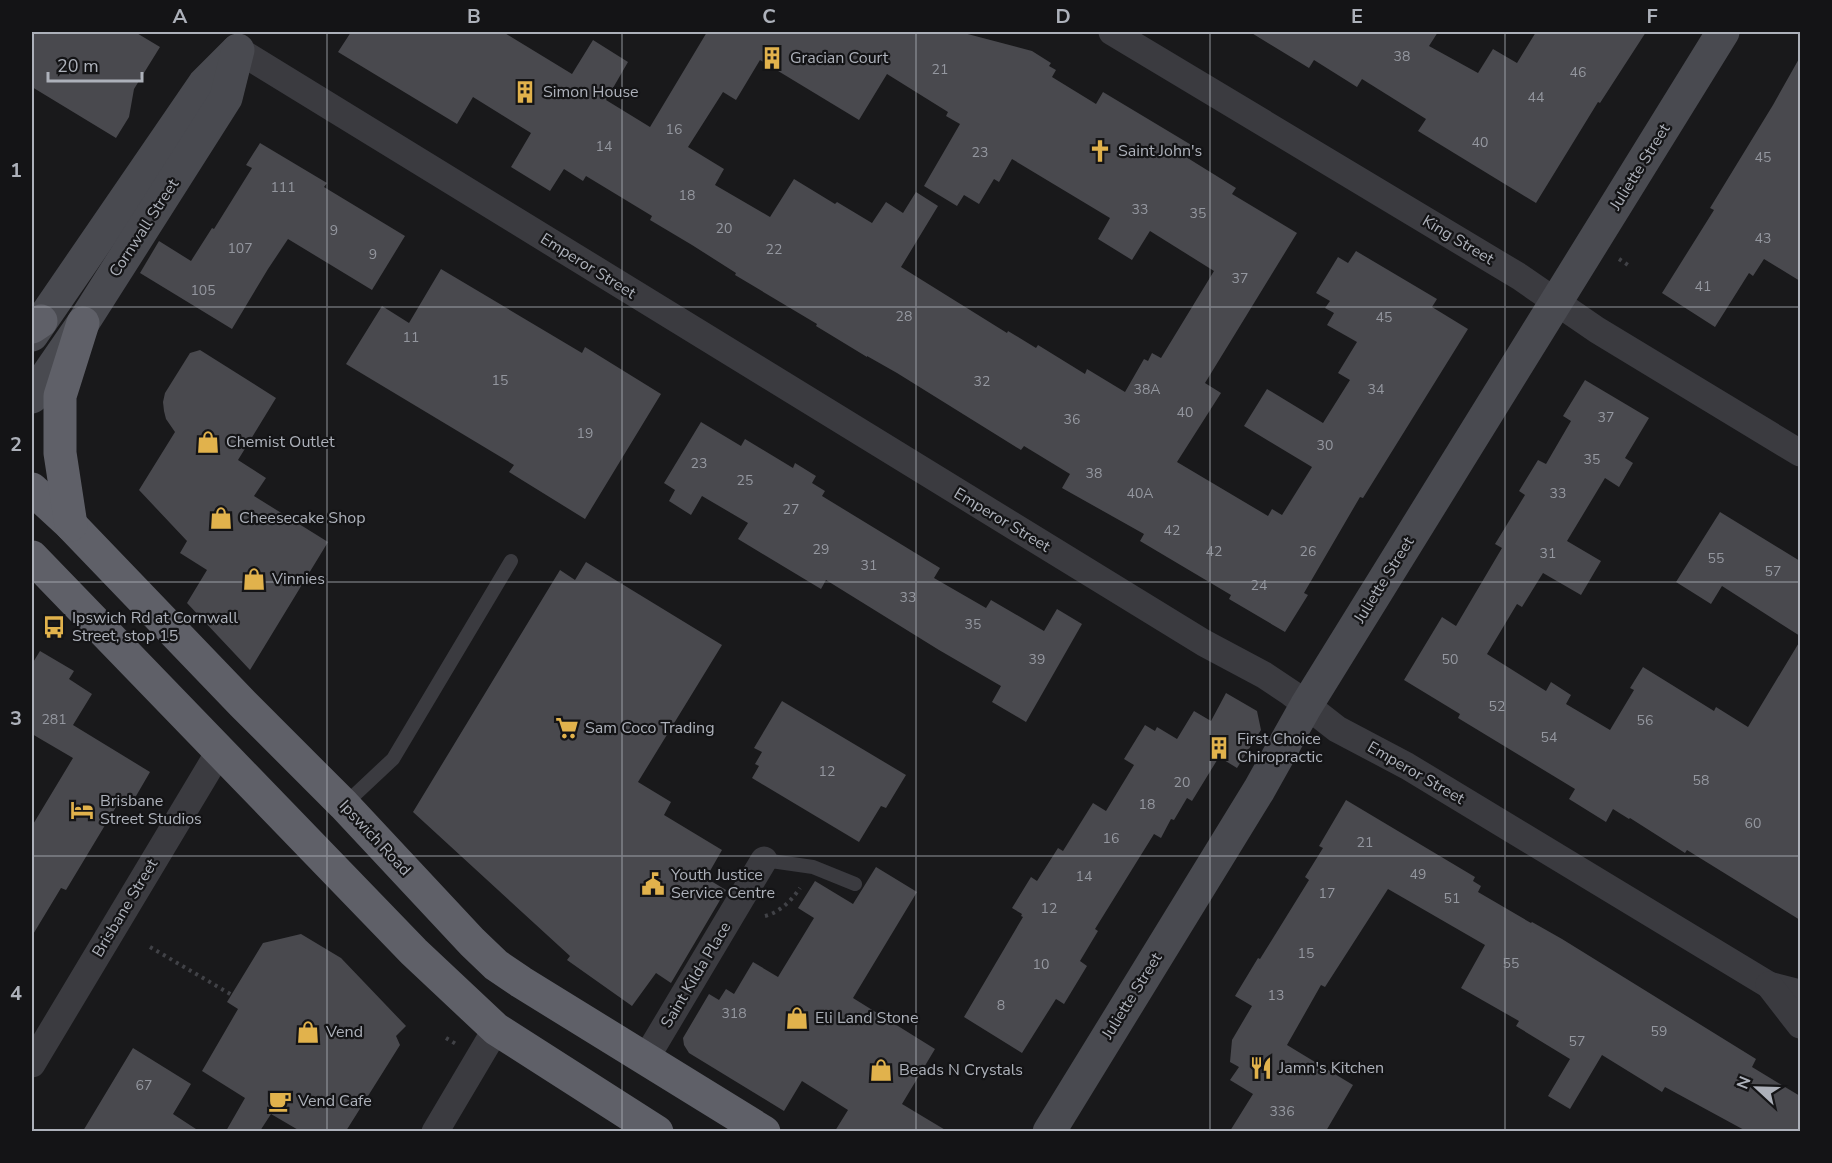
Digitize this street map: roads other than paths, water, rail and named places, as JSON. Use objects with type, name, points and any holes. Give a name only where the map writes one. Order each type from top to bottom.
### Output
[{"type":"highway","points":[[71,525],[60,453],[60,396],[83,323]]},
{"type":"highway","name":"Ipswich Road","points":[[32,489],[71,525],[243,704],[344,805],[496,965],[764,1131]]},
{"type":"highway","points":[[32,558],[414,952],[496,1029],[657,1131]]},
{"type":"main road","name":"Juliette Street","points":[[1049,1131],[1253,799],[1306,706],[1723,32]]},
{"type":"main road","name":"Cornwall Street","points":[[32,397],[83,323],[226,98],[240,41]]},
{"type":"main road","name":"Cornwall Street","points":[[35,328],[204,84],[240,41]]},
{"type":"street","name":"King Street","points":[[1112,32],[1520,277],[1597,330],[1800,453]]},
{"type":"street","name":"Emperor Street","points":[[240,41],[1194,637],[1264,675],[1337,729],[1407,766],[1769,985],[1800,993]]},
{"type":"street","name":"Brisbane Street","points":[[32,1064],[219,752]]},
{"type":"street","name":"Saint Kilda Place","points":[[646,1058],[764,860]]},
{"type":"street","name":"Emperor Street","points":[[1769,985],[1800,1025]]},
{"type":"street","points":[[435,1131],[496,1029]]},
{"type":"lane","points":[[63,289],[109,282]]},
{"type":"lane","points":[[344,805],[393,759],[511,561]]},
{"type":"lane","points":[[764,860],[813,867],[855,884]]},
{"type":"place","name":"Gracian Court","points":[[772,58]]},
{"type":"place","name":"Simon House","points":[[525,92]]},
{"type":"place","name":"Saint John's","points":[[1100,151]]},
{"type":"place","name":"Chemist Outlet","points":[[208,442]]},
{"type":"place","name":"Cheesecake Shop","points":[[221,518]]},
{"type":"place","name":"Vinnies","points":[[254,579]]},
{"type":"place","name":"Ipswich Rd at Cornwall Street, stop 15","points":[[54,627]]},
{"type":"place","name":"Sam Coco Trading","points":[[567,728]]},
{"type":"place","name":"First Choice Chiropractic","points":[[1219,748]]},
{"type":"place","name":"Brisbane Street Studios","points":[[82,810]]},
{"type":"place","name":"Youth Justice Service Centre","points":[[653,884]]},
{"type":"place","name":"Eli Land Stone","points":[[797,1018]]},
{"type":"place","name":"Vend","points":[[308,1032]]},
{"type":"place","name":"Jamn's Kitchen","points":[[1261,1068]]},
{"type":"place","name":"Beads N Crystals","points":[[881,1070]]},
{"type":"place","name":"Vend Cafe","points":[[280,1101]]}]
